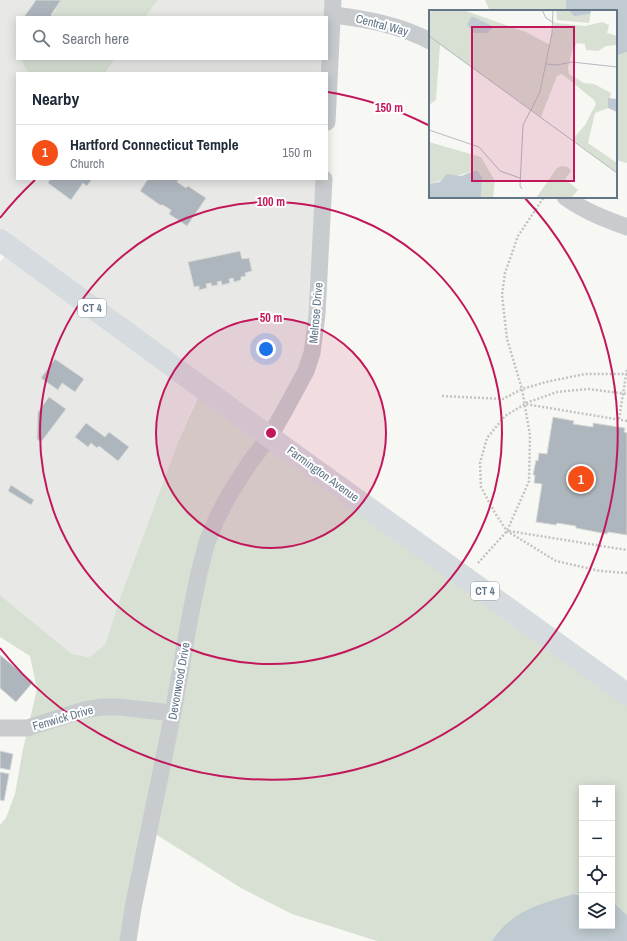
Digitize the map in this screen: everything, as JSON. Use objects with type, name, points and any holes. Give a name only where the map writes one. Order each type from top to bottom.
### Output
[{"type":"main road","name":"Farmington Avenue","points":[[0,240],[242,417],[627,694]]},
{"type":"street","name":"Central Way","points":[[333,7],[366,19],[390,25],[429,41]]},
{"type":"street","points":[[328,103],[333,7]]},
{"type":"street","name":"Melrose Drive","points":[[270,436],[306,371],[312,353],[317,315],[324,180]]},
{"type":"street","points":[[566,198],[581,208],[627,227]]},
{"type":"street","name":"Devonwood Drive","points":[[128,941],[133,908],[173,713],[190,617],[207,542],[229,495],[250,462],[270,436]]},
{"type":"street","name":"Fenwick Drive","points":[[0,728],[28,728],[84,710],[102,707],[119,707],[173,713]]},
{"type":"path","points":[[478,563],[507,531],[530,481],[530,435],[522,389],[507,338],[502,295],[505,273],[518,236],[543,198]]},
{"type":"path","points":[[619,419],[625,393],[627,369]]},
{"type":"path","points":[[442,396],[503,399],[522,389],[546,382],[585,374],[627,374]]},
{"type":"path","points":[[625,393],[588,389],[557,392],[525,404],[505,416],[487,438],[480,463],[482,487],[495,513],[507,531],[556,561],[600,571],[627,573]]},
{"type":"path","points":[[525,404],[627,420]]},
{"type":"path","points":[[507,531],[627,550]]},
{"type":"shaded area","points":[[0,0],[50,0],[56,10],[52,16],[16,16],[16,60],[22,60],[28,72],[16,72],[16,180],[324,180],[316,332],[270,436],[201,388],[178,442],[148,522],[121,595],[105,645],[89,657],[72,654],[0,595],[0,262],[11,249],[0,240]]},
{"type":"shaded area","points":[[50,0],[158,0],[146,16],[52,16],[56,10]]},
{"type":"shaded area","points":[[158,0],[333,0],[327,72],[106,72],[114,60],[328,60],[328,16],[146,16]]},
{"type":"shaded area","points":[[485,0],[566,0],[566,10],[490,10]]},
{"type":"shaded area","points":[[566,0],[627,0],[627,52],[617,56],[617,10],[566,10]]},
{"type":"shaded area","points":[[627,52],[627,163],[617,160],[617,56]]},
{"type":"shaded area","points":[[22,60],[114,60],[106,72],[28,72]]},
{"type":"shaded area","points":[[202,388],[627,694],[627,915],[615,904],[615,785],[579,785],[579,895],[574,894],[492,941],[377,941],[292,914],[241,888],[149,830],[128,941],[0,941],[0,825],[6,818],[15,794],[23,749],[37,689],[30,656],[0,637],[0,595],[72,654],[89,657],[105,645],[121,595],[178,442]]},
{"type":"shaded area","points":[[574,894],[579,895],[579,929],[615,929],[615,904],[627,915],[627,941],[492,941],[508,922],[518,915],[550,901]]},
{"type":"building","points":[[36,0],[61,0],[51,15],[52,16],[25,16]]},
{"type":"building","points":[[50,180],[91,180],[87,186],[83,183],[71,200],[48,183]]},
{"type":"building","points":[[147,180],[178,180],[177,182],[186,188],[188,186],[206,198],[187,226],[169,214],[171,210],[163,205],[160,205],[140,191]]},
{"type":"building","points":[[240,251],[242,259],[249,258],[252,271],[245,273],[246,276],[241,277],[241,280],[234,282],[233,278],[229,279],[230,283],[222,285],[221,281],[217,282],[218,285],[212,286],[211,283],[206,284],[207,288],[199,290],[199,286],[194,287],[188,262]]},
{"type":"building","points":[[55,359],[84,379],[75,392],[62,383],[58,390],[41,378]]},
{"type":"building","points":[[49,397],[66,409],[41,442],[37,439],[38,412]]},
{"type":"building","points":[[553,417],[574,421],[573,424],[593,427],[593,423],[625,428],[624,432],[627,433],[627,535],[608,532],[607,534],[557,523],[556,525],[536,522],[542,484],[534,483],[535,475],[533,475],[539,453],[547,454]]},
{"type":"building","points":[[86,423],[105,437],[109,432],[129,447],[118,461],[99,446],[97,448],[91,443],[88,447],[75,437]]},
{"type":"building","points":[[11,485],[34,500],[31,505],[8,491]]},
{"type":"building","points":[[0,655],[33,682],[16,702],[0,688]]},
{"type":"building","points":[[0,751],[13,754],[10,770],[0,768]]},
{"type":"building","points":[[0,772],[9,774],[4,801],[0,800]]},
{"type":"place","name":"Hartford Connecticut Temple","points":[[581,479]]}]
